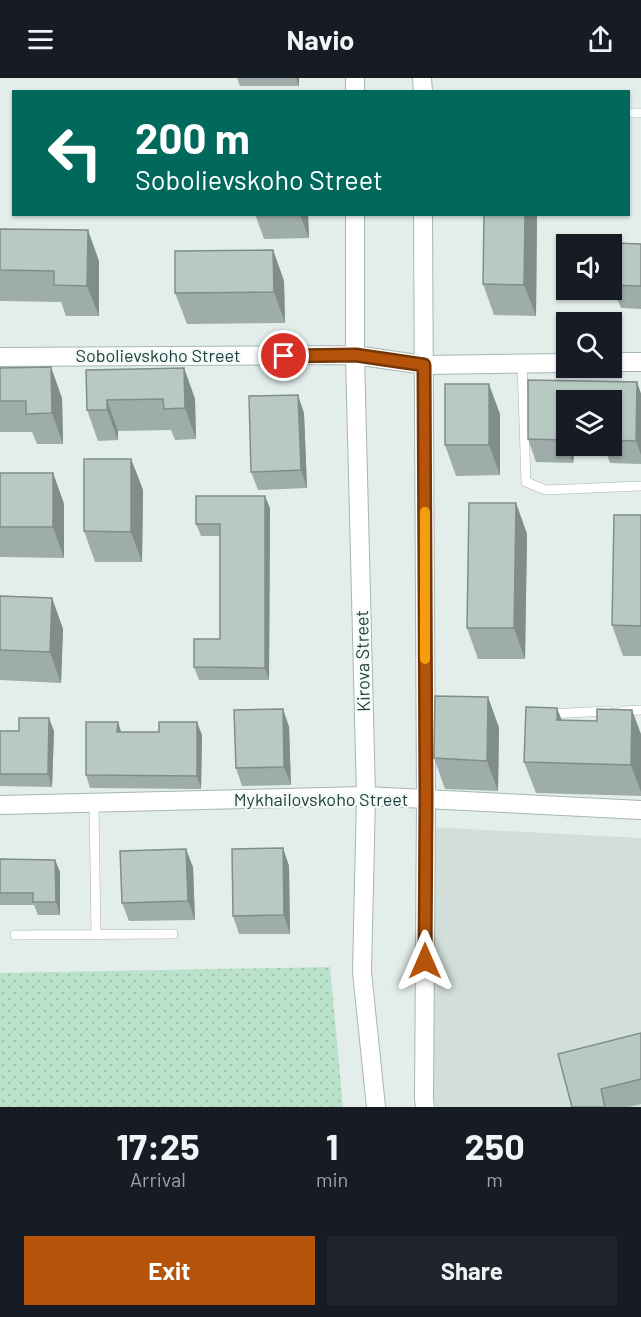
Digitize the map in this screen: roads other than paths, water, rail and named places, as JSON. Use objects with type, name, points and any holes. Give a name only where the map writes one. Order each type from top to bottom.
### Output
[{"type":"street","name":"Kirova Street","points":[[355,216],[366,796],[362,972],[376,1107]]},
{"type":"street","points":[[423,216],[425,1107]]},
{"type":"street","name":"Sobolievskoho Street","points":[[0,357],[356,355],[424,365],[556,363]]},
{"type":"street","points":[[622,362],[641,362]]},
{"type":"street","name":"Mykhailovskoho Street","points":[[0,805],[366,796],[641,810]]},
{"type":"lane","points":[[522,363],[526,482],[546,490],[641,486]]},
{"type":"lane","points":[[545,714],[641,710]]},
{"type":"lane","points":[[94,803],[96,934]]},
{"type":"lane","points":[[15,934],[173,934]]}]
